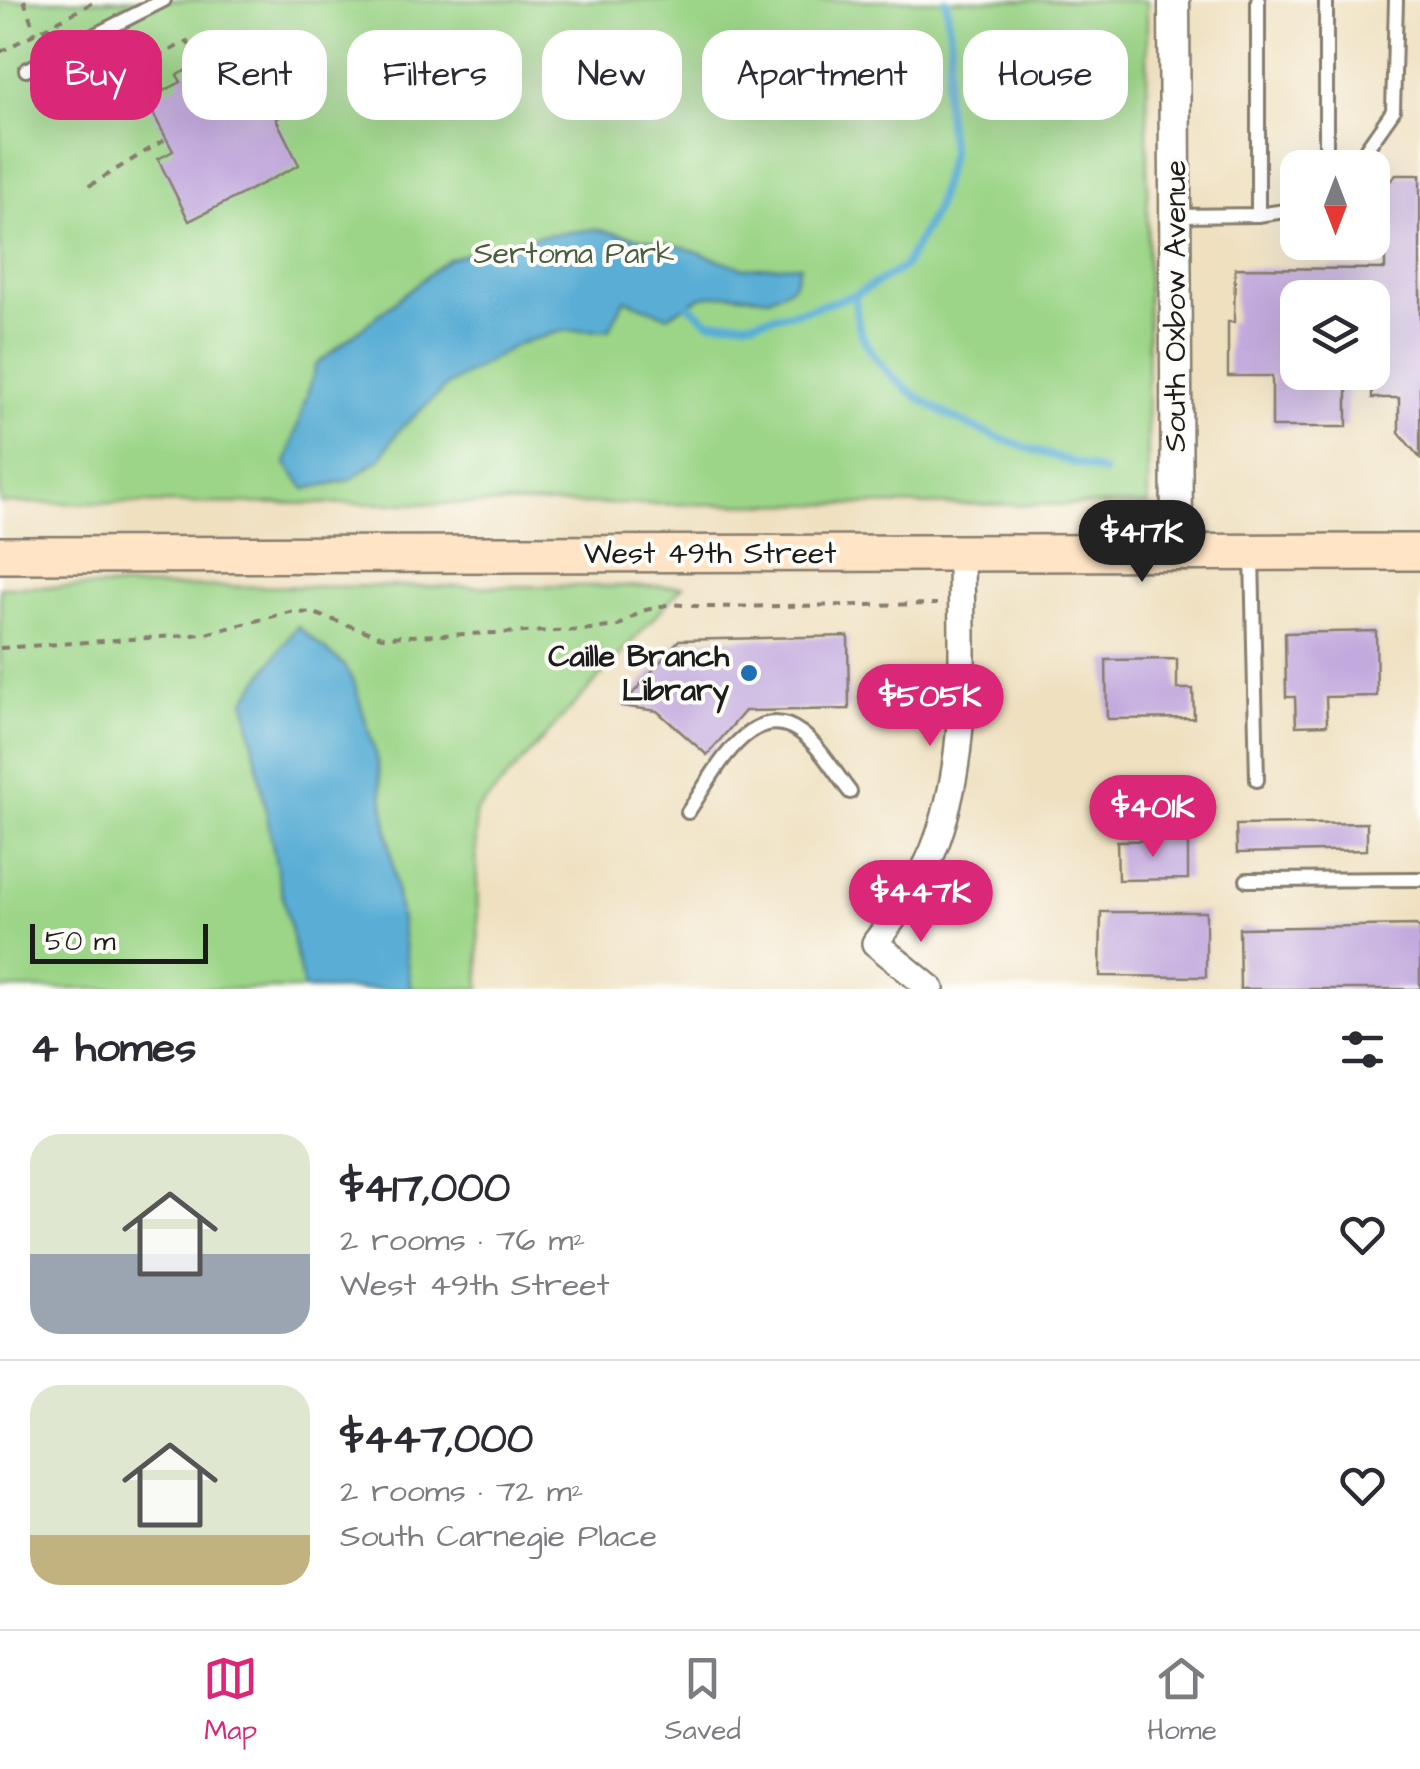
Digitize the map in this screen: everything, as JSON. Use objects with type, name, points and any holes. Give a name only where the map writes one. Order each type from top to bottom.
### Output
[{"type":"main road","name":"West 49th Street","points":[[0,555],[1420,552]]},
{"type":"street","name":"South Oxbow Avenue","points":[[1174,0],[1177,552]]},
{"type":"street","points":[[931,989],[876,943],[922,874],[953,787],[962,697],[961,552]]},
{"type":"lane","points":[[105,30],[164,0]]},
{"type":"lane","points":[[1258,0],[1258,215]]},
{"type":"lane","points":[[1326,0],[1326,150]]},
{"type":"lane","points":[[1366,150],[1393,111],[1396,0]]},
{"type":"lane","points":[[26,70],[30,68]]},
{"type":"lane","points":[[1175,216],[1280,212]]},
{"type":"lane","points":[[1252,552],[1257,780]]},
{"type":"lane","points":[[688,812],[742,735],[760,725],[782,724],[801,732],[850,792]]},
{"type":"lane","points":[[1247,880],[1420,879]]},
{"type":"path","points":[[24,0],[34,30]]},
{"type":"path","points":[[41,30],[98,0]]},
{"type":"path","points":[[1,51],[30,36]]},
{"type":"path","points":[[89,186],[166,140]]},
{"type":"path","points":[[0,648],[206,634],[290,612],[314,614],[382,637],[618,626],[642,611],[670,604],[961,604]]},
{"type":"green space","name":"Sertoma Park","points":[[0,0],[1147,0],[1148,505],[0,503]]},
{"type":"green space","points":[[683,586],[475,813],[480,989],[0,989],[0,587]]},
{"type":"water","points":[[595,229],[683,247],[743,268],[800,265],[794,285],[769,298],[732,294],[702,297],[667,316],[625,299],[609,330],[562,331],[518,344],[448,385],[398,431],[381,458],[350,480],[305,489],[286,464],[316,365],[448,259],[525,238]]},
{"type":"water","points":[[297,626],[344,665],[355,685],[377,759],[411,989],[304,989],[245,700]]},
{"type":"building","points":[[182,72],[182,120],[276,120],[299,165],[189,221],[158,159],[173,151],[157,120],[162,120],[162,92],[181,82],[177,75]]},
{"type":"building","points":[[1396,175],[1420,175],[1420,458],[1399,433],[1399,398],[1372,398],[1372,390],[1390,390],[1390,280],[1280,280],[1280,390],[1347,390],[1347,427],[1272,427],[1272,376],[1228,376],[1228,322],[1234,322],[1235,268],[1385,269],[1385,260],[1390,260],[1390,181]]},
{"type":"building","points":[[1376,631],[1377,696],[1326,697],[1327,725],[1296,726],[1295,697],[1286,697],[1285,633]]},
{"type":"building","name":"Caille Branch Library","points":[[848,636],[849,709],[745,711],[707,755],[657,711],[622,706],[679,640]]},
{"type":"building","points":[[1177,659],[1177,689],[1193,689],[1194,718],[1107,719],[1106,660]]},
{"type":"building","points":[[1367,823],[1367,850],[1237,853],[1236,825]]},
{"type":"building","points":[[1188,840],[1188,879],[1118,880],[1117,841]]},
{"type":"building","points":[[1101,912],[1206,912],[1206,977],[1100,976]]},
{"type":"building","points":[[1416,925],[1420,929],[1420,989],[1240,989],[1239,928]]},
{"type":"waterway","points":[[681,299],[709,322],[752,321],[855,295],[904,267],[935,210],[951,152],[945,97],[951,43],[946,0]]},
{"type":"waterway","points":[[855,295],[861,333],[879,362],[903,386],[966,424],[1104,472]]},
{"type":"place","name":"Caille Branch Library","points":[[749,673]]}]
